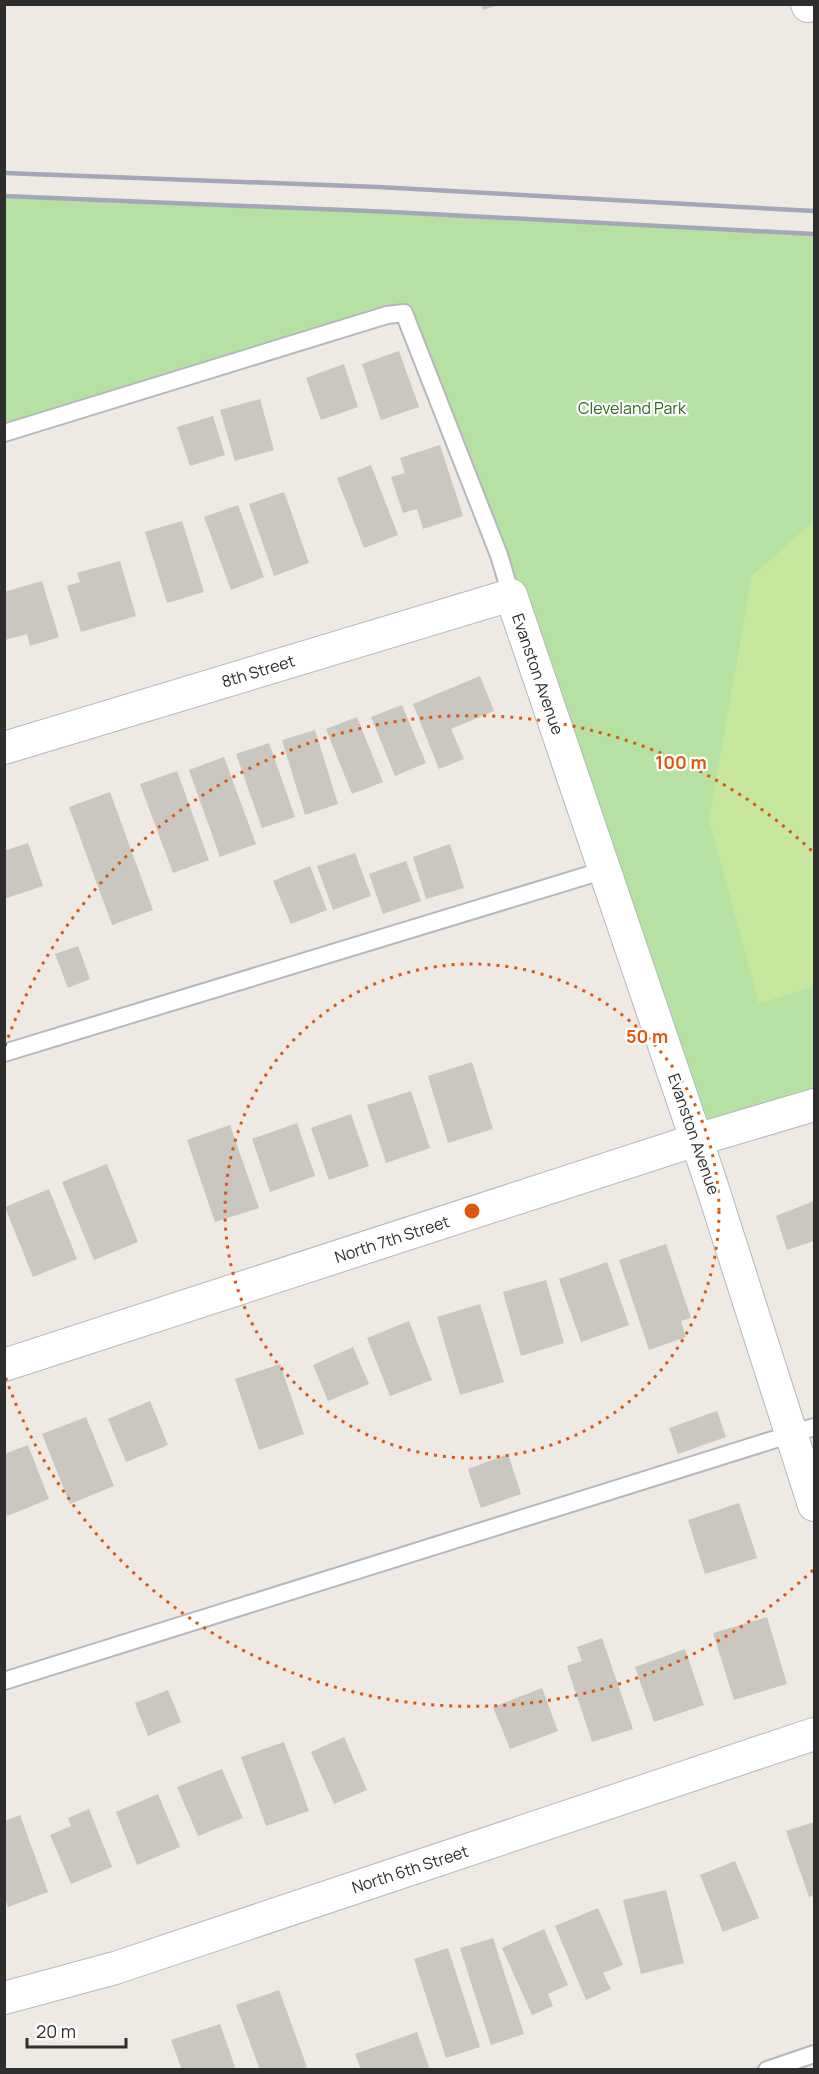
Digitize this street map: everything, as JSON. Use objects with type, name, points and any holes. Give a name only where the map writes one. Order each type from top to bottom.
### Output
[{"type":"street","name":"8th Street","points":[[4,748],[511,595]]},
{"type":"street","name":"Evanston Avenue","points":[[511,595],[696,1140],[803,1431],[814,1505]]},
{"type":"street","name":"North 7th Street","points":[[4,1365],[696,1140],[814,1105]]},
{"type":"street","name":"North 6th Street","points":[[4,1998],[115,1968],[814,1734]]},
{"type":"lane","points":[[4,433],[387,315],[404,313],[499,555],[511,595]]},
{"type":"lane","points":[[4,1053],[605,870]]},
{"type":"lane","points":[[4,1681],[803,1431]]},
{"type":"lane","points":[[766,2070],[814,2054]]},
{"type":"green space","name":"Cleveland Park","points":[[5,195],[814,233],[814,1105],[696,1140],[404,313],[5,435]]},
{"type":"green space","points":[[814,521],[814,987],[759,1003],[709,820],[752,576]]},
{"type":"building","points":[[481,4],[499,4],[499,5],[483,10]]},
{"type":"building","points":[[399,351],[419,407],[381,420],[362,364]]},
{"type":"building","points":[[344,364],[358,407],[321,420],[306,378]]},
{"type":"building","points":[[260,399],[274,450],[235,461],[220,410]]},
{"type":"building","points":[[213,416],[225,455],[190,466],[177,427]]},
{"type":"building","points":[[440,445],[463,516],[423,529],[417,509],[403,513],[391,477],[405,473],[400,458]]},
{"type":"building","points":[[371,465],[398,535],[364,548],[337,478]]},
{"type":"building","points":[[284,492],[309,563],[274,576],[249,504]]},
{"type":"building","points":[[238,505],[264,577],[231,590],[204,517]]},
{"type":"building","points":[[182,521],[204,592],[167,603],[145,532]]},
{"type":"building","points":[[120,561],[136,616],[81,632],[67,586],[80,582],[77,573]]},
{"type":"building","points":[[42,581],[59,637],[30,646],[27,634],[5,640],[4,592]]},
{"type":"building","points":[[480,676],[494,711],[451,729],[464,759],[439,769],[413,704]]},
{"type":"building","points":[[402,705],[426,763],[395,776],[371,717]]},
{"type":"building","points":[[357,717],[383,782],[352,794],[326,729]]},
{"type":"building","points":[[315,730],[338,804],[305,815],[282,740]]},
{"type":"building","points":[[269,743],[295,817],[262,828],[236,754]]},
{"type":"building","points":[[224,757],[256,844],[220,857],[189,770]]},
{"type":"building","points":[[177,771],[209,860],[173,873],[140,784]]},
{"type":"building","points":[[110,792],[153,910],[112,925],[69,807]]},
{"type":"building","points":[[28,843],[43,886],[4,899],[4,851]]},
{"type":"building","points":[[450,844],[464,888],[426,899],[413,857]]},
{"type":"building","points":[[355,853],[371,896],[333,910],[317,866]]},
{"type":"building","points":[[406,861],[421,901],[383,914],[369,874]]},
{"type":"building","points":[[310,866],[327,910],[291,924],[273,881]]},
{"type":"building","points":[[78,946],[90,979],[68,988],[55,954]]},
{"type":"building","points":[[472,1062],[493,1129],[448,1143],[428,1076]]},
{"type":"building","points":[[411,1091],[430,1148],[386,1163],[367,1105]]},
{"type":"building","points":[[351,1114],[369,1166],[329,1180],[311,1128]]},
{"type":"building","points":[[297,1123],[315,1176],[270,1192],[252,1139]]},
{"type":"building","points":[[230,1125],[259,1208],[215,1222],[187,1140]]},
{"type":"building","points":[[107,1164],[138,1242],[94,1260],[62,1182]]},
{"type":"building","points":[[49,1189],[77,1259],[33,1277],[5,1207]]},
{"type":"building","points":[[814,1201],[814,1241],[787,1250],[776,1216]]},
{"type":"building","points":[[666,1244],[691,1318],[681,1321],[686,1337],[649,1350],[619,1260]]},
{"type":"building","points":[[607,1262],[629,1325],[581,1342],[559,1279]]},
{"type":"building","points":[[546,1280],[564,1343],[521,1356],[503,1292]]},
{"type":"building","points":[[480,1304],[504,1382],[460,1395],[437,1317]]},
{"type":"building","points":[[409,1321],[432,1380],[390,1396],[367,1338]]},
{"type":"building","points":[[353,1347],[369,1384],[328,1401],[313,1365]]},
{"type":"building","points":[[280,1364],[304,1434],[259,1450],[235,1379]]},
{"type":"building","points":[[150,1401],[168,1445],[126,1462],[108,1419]]},
{"type":"building","points":[[717,1411],[726,1437],[678,1454],[669,1428]]},
{"type":"building","points":[[86,1417],[114,1486],[70,1504],[42,1434]]},
{"type":"building","points":[[28,1445],[49,1499],[7,1516],[4,1509],[4,1454]]},
{"type":"building","points":[[508,1454],[521,1494],[481,1508],[468,1469]]},
{"type":"building","points":[[739,1503],[757,1558],[705,1574],[688,1520]]},
{"type":"building","points":[[767,1617],[787,1684],[734,1700],[713,1633]]},
{"type":"building","points":[[602,1638],[633,1729],[592,1742],[567,1666],[582,1661],[577,1647]]},
{"type":"building","points":[[685,1649],[704,1705],[654,1722],[635,1667]]},
{"type":"building","points":[[542,1688],[558,1731],[510,1749],[493,1707]]},
{"type":"building","points":[[168,1690],[181,1722],[148,1736],[135,1703]]},
{"type":"building","points":[[344,1737],[367,1790],[334,1804],[311,1752]]},
{"type":"building","points":[[284,1742],[309,1811],[266,1826],[241,1757]]},
{"type":"building","points":[[222,1769],[243,1818],[198,1836],[177,1787]]},
{"type":"building","points":[[158,1794],[180,1847],[137,1865],[116,1812]]},
{"type":"building","points":[[89,1809],[112,1867],[71,1884],[50,1835],[71,1826],[68,1818]]},
{"type":"building","points":[[20,1815],[48,1892],[8,1907],[5,1898],[5,1821]]},
{"type":"building","points":[[814,1822],[814,1895],[809,1897],[786,1831]]},
{"type":"building","points":[[735,1861],[759,1918],[723,1932],[700,1875]]},
{"type":"building","points":[[666,1890],[684,1963],[641,1974],[623,1900]]},
{"type":"building","points":[[598,1908],[623,1965],[603,1973],[611,1989],[586,2000],[555,1926]]},
{"type":"building","points":[[544,1929],[568,1985],[548,1994],[553,2006],[532,2015],[502,1948]]},
{"type":"building","points":[[493,1938],[524,2034],[491,2045],[460,1948]]},
{"type":"building","points":[[448,1948],[480,2047],[446,2058],[414,1959]]},
{"type":"building","points":[[279,1990],[307,2067],[299,2070],[260,2070],[236,2005]]},
{"type":"building","points":[[220,2024],[236,2070],[182,2070],[171,2040]]},
{"type":"building","points":[[417,2032],[430,2070],[361,2070],[355,2054]]},
{"type":"railway","points":[[4,173],[378,187],[814,211]]},
{"type":"railway","points":[[4,196],[392,212],[814,234]]}]
